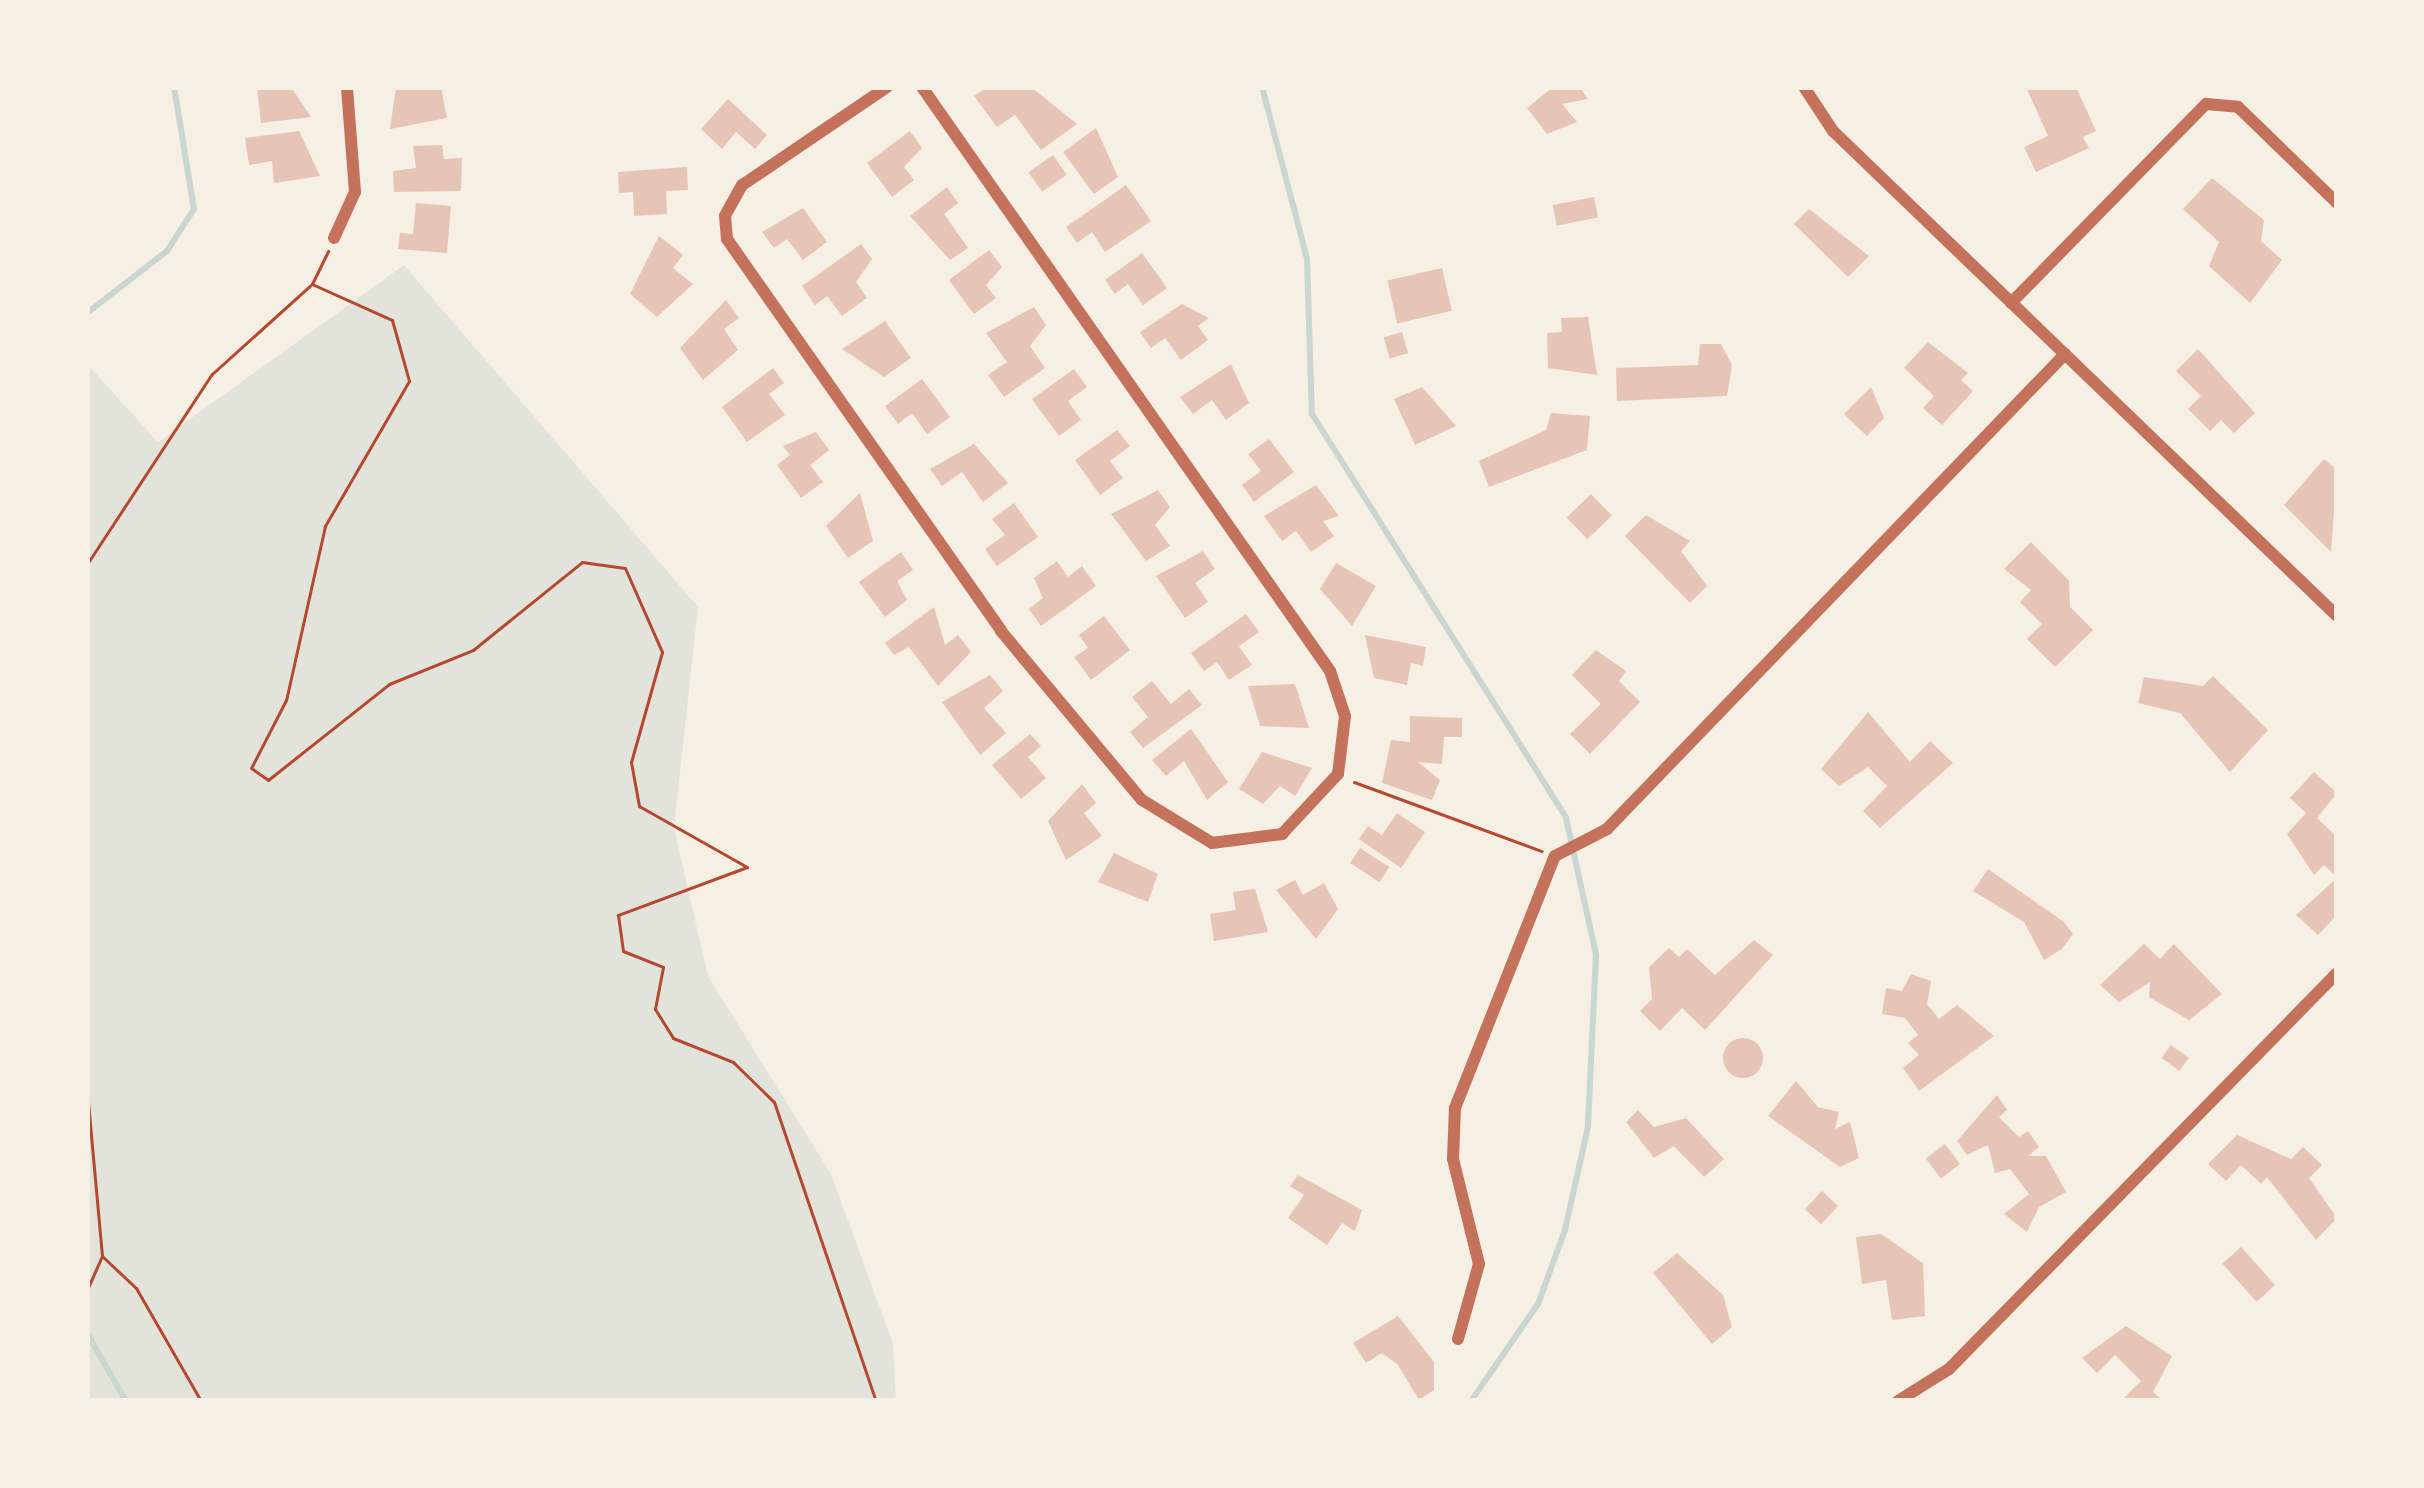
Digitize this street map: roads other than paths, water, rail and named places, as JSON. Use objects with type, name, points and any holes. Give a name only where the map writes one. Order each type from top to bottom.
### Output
[{"type":"street","points":[[334,238],[355,192],[346,87]]},
{"type":"street","points":[[887,87],[734,194],[724,227],[733,250],[1001,631],[1159,818],[1213,843],[1260,842],[1311,813],[1337,776],[1346,716],[1330,671],[922,87]]},
{"type":"street","points":[[1804,87],[1833,130],[2337,616]]},
{"type":"street","points":[[2011,303],[2206,104],[2237,107],[2337,203]]},
{"type":"street","points":[[1458,1339],[1479,1264],[1453,1159],[1455,1108],[1555,856],[1607,830],[2065,354]]},
{"type":"street","points":[[1898,1401],[1949,1369],[2337,973]]},
{"type":"waterway","points":[[87,313],[167,251],[194,209],[174,87]]},
{"type":"waterway","points":[[1262,87],[1307,259],[1312,414],[1566,818],[1596,955],[1588,1127],[1565,1230],[1538,1304],[1471,1401]]},
{"type":"waterway","points":[[87,1333],[126,1401]]}]
